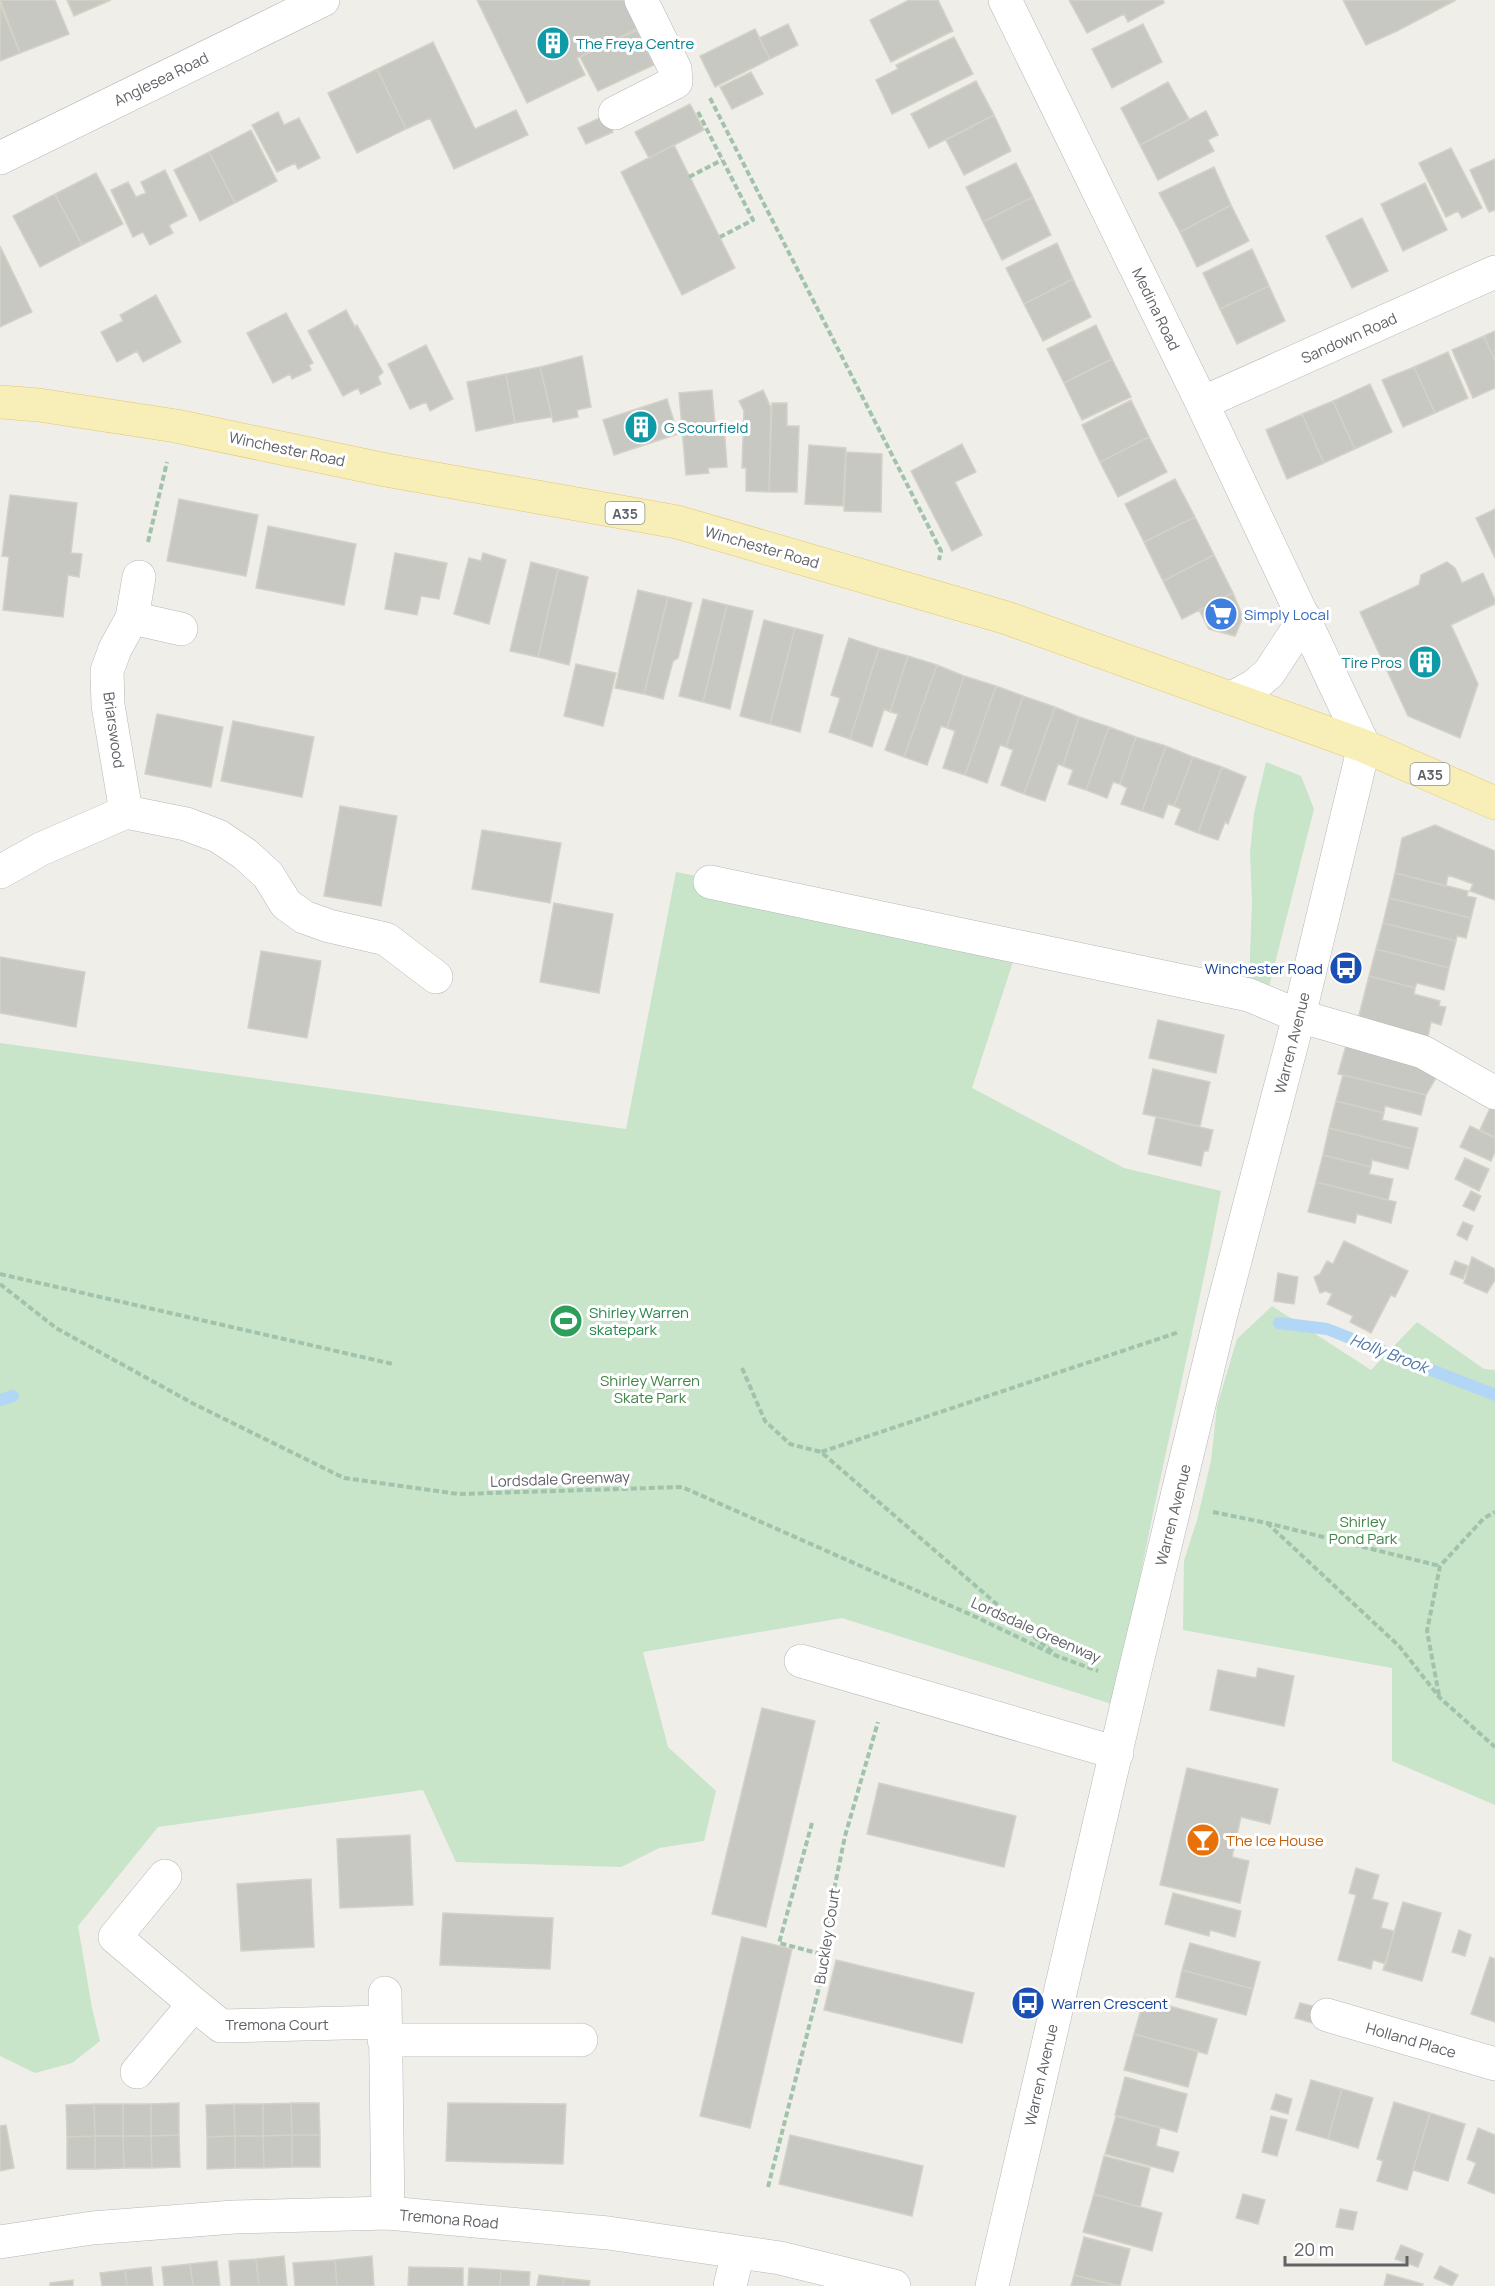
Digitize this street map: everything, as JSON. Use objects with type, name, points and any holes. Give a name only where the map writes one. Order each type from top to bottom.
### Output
[{"type":"main road","name":"Winchester Road","points":[[0,402],[39,405],[176,426],[386,470],[677,522],[1007,618],[1364,746],[1495,803]]},
{"type":"street","name":"Anglesea Road","points":[[0,158],[323,0]]},
{"type":"street","points":[[615,113],[676,82],[675,69],[641,0]]},
{"type":"street","name":"Medina Road","points":[[1005,0],[1202,403],[1364,746]]},
{"type":"street","name":"Sandown Road","points":[[1202,403],[1495,272]]},
{"type":"street","name":"Briarswood","points":[[126,812],[108,705],[107,671],[115,649],[132,618],[139,577]]},
{"type":"street","points":[[132,618],[181,629]]},
{"type":"street","points":[[1232,698],[1254,686],[1269,673],[1305,618]]},
{"type":"street","name":"Warren Avenue","points":[[992,2286],[1118,1753],[1132,1683],[1220,1318],[1299,1016],[1364,746]]},
{"type":"street","points":[[0,872],[42,849],[126,812],[186,824],[218,836],[245,854],[268,875],[286,904],[304,917],[329,926],[386,939],[436,977]]},
{"type":"street","points":[[710,882],[1249,995],[1299,1016],[1423,1052],[1495,1093]]},
{"type":"street","points":[[801,1661],[1118,1753]]},
{"type":"street","name":"Tremona Court","points":[[165,1876],[115,1937],[221,2026],[384,2018],[581,2040]]},
{"type":"street","points":[[137,2072],[194,2004]]},
{"type":"street","name":"Holland Place","points":[[1327,2015],[1495,2064]]},
{"type":"street","points":[[384,2018],[388,2213]]},
{"type":"street","name":"Tremona Road","points":[[0,2242],[92,2228],[234,2217],[388,2213],[608,2233],[780,2258],[894,2286]]},
{"type":"street","points":[[730,2286],[738,2252]]},
{"type":"path","points":[[675,69],[753,220],[720,237]]},
{"type":"path","points":[[708,95],[941,551],[928,595]]},
{"type":"path","points":[[689,177],[722,160]]},
{"type":"path","points":[[139,577],[176,426]]},
{"type":"path","points":[[0,1274],[393,1364]]},
{"type":"path","name":"Lordsdale Greenway","points":[[0,1284],[56,1328],[194,1404],[344,1478],[458,1494],[682,1486],[976,1617],[1057,1656],[1132,1683]]},
{"type":"path","points":[[821,1452],[1220,1318]]},
{"type":"path","points":[[742,1368],[765,1421],[790,1444],[821,1452],[1057,1656]]},
{"type":"path","points":[[1176,1504],[1267,1523],[1440,1566]]},
{"type":"path","points":[[1440,1698],[1427,1631],[1440,1566],[1484,1518],[1495,1512]]},
{"type":"path","points":[[1267,1523],[1399,1646],[1440,1698],[1495,1747]]},
{"type":"path","name":"Buckley Court","points":[[768,2187],[823,1972],[827,1924],[845,1836],[888,1687]]},
{"type":"path","points":[[812,1823],[779,1943],[825,1955]]},
{"type":"green space","points":[[1266,762],[1301,776],[1314,809],[1269,987],[1249,982],[1252,901],[1250,853],[1254,813]]},
{"type":"green space","name":"Shirley Warren Skate Park","points":[[676,872],[1021,937],[972,1088],[1124,1168],[1221,1191],[1140,1577],[1118,1706],[842,1618],[643,1652],[668,1747],[716,1791],[704,1841],[659,1848],[621,1867],[456,1862],[423,1790],[158,1827],[78,1926],[100,2041],[72,2063],[35,2073],[0,2056],[0,1043],[626,1129]]},
{"type":"green space","name":"Shirley Pond Park","points":[[1272,1306],[1371,1370],[1417,1322],[1484,1369],[1495,1370],[1495,1805],[1392,1761],[1392,1668],[1183,1630],[1184,1561],[1197,1520],[1211,1461],[1217,1406],[1237,1339]]},
{"type":"building","points":[[0,0],[55,0],[69,34],[20,53]]},
{"type":"building","points":[[67,0],[111,0],[74,16]]},
{"type":"building","name":"The Freya Centre","points":[[477,0],[628,0],[641,27],[577,58],[585,75],[527,103]]},
{"type":"building","points":[[909,0],[938,0],[953,31],[891,62],[870,20]]},
{"type":"building","points":[[1069,0],[1163,0],[1164,3],[1128,22],[1124,14],[1087,33]]},
{"type":"building","points":[[1343,0],[1456,0],[1366,45]]},
{"type":"building","points":[[0,4],[20,53],[0,61]]},
{"type":"building","points":[[788,24],[798,45],[770,59],[759,38]]},
{"type":"building","points":[[1143,24],[1162,62],[1112,88],[1092,49]]},
{"type":"building","points":[[755,29],[770,59],[715,87],[700,56]]},
{"type":"building","points":[[637,30],[654,65],[598,91],[580,57]]},
{"type":"building","points":[[954,37],[973,74],[892,114],[876,80],[898,69],[896,65]]},
{"type":"building","points":[[433,42],[475,129],[516,110],[528,135],[454,169],[430,118],[406,129],[377,69]]},
{"type":"building","points":[[377,69],[406,129],[357,153],[328,93]]},
{"type":"building","points":[[751,72],[763,94],[732,109],[720,87]]},
{"type":"building","points":[[976,81],[994,115],[929,148],[911,114]]},
{"type":"building","points":[[1168,82],[1189,119],[1140,145],[1121,108]]},
{"type":"building","points":[[690,104],[704,130],[649,158],[635,132]]},
{"type":"building","points":[[1206,111],[1218,135],[1208,140],[1214,151],[1158,180],[1140,145]]},
{"type":"building","points":[[278,112],[284,125],[299,118],[320,158],[298,169],[295,163],[277,172],[252,125]]},
{"type":"building","points":[[606,115],[613,132],[586,144],[578,128]]},
{"type":"building","points":[[994,115],[1011,151],[964,175],[946,140]]},
{"type":"building","points":[[251,130],[277,181],[235,203],[209,152]]},
{"type":"building","points":[[674,145],[735,268],[682,295],[621,172]]},
{"type":"building","points":[[1451,148],[1482,208],[1462,218],[1458,211],[1446,217],[1419,163]]},
{"type":"building","points":[[209,152],[235,203],[200,221],[174,170]]},
{"type":"building","points":[[1495,159],[1495,210],[1489,212],[1470,170]]},
{"type":"building","points":[[1016,163],[1033,197],[983,222],[966,187]]},
{"type":"building","points":[[1214,167],[1231,205],[1180,232],[1159,193]]},
{"type":"building","points":[[165,170],[187,216],[169,225],[173,233],[150,245],[143,232],[133,237],[111,190],[128,182],[136,197],[146,193],[141,182]]},
{"type":"building","points":[[96,173],[123,224],[82,245],[55,194]]},
{"type":"building","points":[[1425,183],[1447,230],[1403,251],[1381,204]]},
{"type":"building","points":[[55,194],[82,245],[40,267],[13,216]]},
{"type":"building","points":[[1033,197],[1051,235],[1002,260],[983,222]]},
{"type":"building","points":[[1231,205],[1249,241],[1197,267],[1180,232]]},
{"type":"building","points":[[1362,218],[1388,271],[1352,288],[1326,236]]},
{"type":"building","points":[[1057,243],[1073,279],[1024,304],[1006,268]]},
{"type":"building","points":[[0,246],[32,312],[0,327]]},
{"type":"building","points":[[1252,249],[1269,286],[1220,309],[1203,273]]},
{"type":"building","points":[[1073,279],[1091,317],[1043,341],[1024,304]]},
{"type":"building","points":[[1269,286],[1285,321],[1237,344],[1220,309]]},
{"type":"building","points":[[156,295],[181,342],[143,362],[137,351],[117,362],[101,332],[123,321],[120,315]]},
{"type":"building","points":[[346,310],[383,372],[378,377],[381,384],[361,394],[358,388],[343,396],[308,331]]},
{"type":"building","points":[[286,313],[313,363],[309,365],[311,370],[292,379],[290,374],[273,383],[247,333]]},
{"type":"building","points":[[1096,325],[1112,359],[1064,383],[1047,349]]},
{"type":"building","points":[[1495,331],[1495,361],[1484,336]]},
{"type":"building","points":[[1484,336],[1495,361],[1495,388],[1473,398],[1452,350]]},
{"type":"building","points":[[426,345],[453,399],[430,411],[426,402],[410,409],[388,364]]},
{"type":"building","points":[[1448,352],[1468,398],[1435,413],[1414,367]]},
{"type":"building","points":[[582,356],[591,407],[577,410],[578,417],[553,422],[540,367]]},
{"type":"building","points":[[1112,359],[1131,397],[1082,420],[1064,383]]},
{"type":"building","points":[[540,367],[552,417],[515,423],[506,374]]},
{"type":"building","points":[[1414,367],[1435,413],[1403,427],[1382,380]]},
{"type":"building","points":[[506,374],[515,423],[476,431],[467,382]]},
{"type":"building","points":[[1370,384],[1392,432],[1355,449],[1333,401]]},
{"type":"building","points":[[712,390],[715,424],[724,424],[727,467],[708,468],[709,473],[686,475],[679,393]]},
{"type":"building","points":[[763,390],[771,408],[769,492],[746,491],[746,468],[742,468],[744,411],[739,401]]},
{"type":"building","name":"G Scourfield","points":[[667,399],[678,434],[614,455],[603,420]]},
{"type":"building","points":[[1131,400],[1149,437],[1100,462],[1082,425]]},
{"type":"building","points":[[1333,401],[1355,449],[1324,463],[1302,414]]},
{"type":"building","points":[[772,403],[787,403],[787,426],[799,426],[797,492],[769,492]]},
{"type":"building","points":[[1302,414],[1324,463],[1287,479],[1266,430]]},
{"type":"building","points":[[1149,437],[1167,472],[1118,497],[1100,462]]},
{"type":"building","points":[[962,444],[976,472],[955,482],[982,535],[952,551],[911,471]]},
{"type":"building","points":[[809,445],[846,448],[843,506],[805,504]]},
{"type":"building","points":[[846,452],[882,454],[881,512],[844,511]]},
{"type":"building","points":[[1175,479],[1195,517],[1144,542],[1125,504]]},
{"type":"building","points":[[10,495],[77,503],[71,553],[82,554],[79,577],[68,575],[63,617],[3,610],[9,557],[2,556]]},
{"type":"building","points":[[179,499],[258,515],[246,576],[167,561]]},
{"type":"building","points":[[1495,509],[1495,558],[1476,518]]},
{"type":"building","points":[[1195,517],[1214,555],[1163,581],[1144,542]]},
{"type":"building","points":[[268,526],[356,544],[344,605],[256,588]]},
{"type":"building","points":[[395,553],[447,563],[439,599],[421,596],[417,615],[385,609]]},
{"type":"building","points":[[483,553],[506,560],[489,624],[454,614],[469,558],[481,561]]},
{"type":"building","points":[[1214,555],[1233,593],[1182,619],[1163,581]]},
{"type":"building","points":[[531,562],[558,569],[538,657],[510,651]]},
{"type":"building","name":"Tire Pros","points":[[1447,562],[1455,568],[1462,583],[1483,573],[1495,600],[1495,604],[1451,625],[1478,684],[1460,738],[1408,716],[1360,612],[1419,585],[1421,575]]},
{"type":"building","points":[[558,569],[588,577],[569,665],[538,657]]},
{"type":"building","points":[[638,590],[668,597],[644,694],[615,688]]},
{"type":"building","name":"Simply Local","points":[[1233,593],[1243,617],[1235,636],[1209,629],[1199,610]]},
{"type":"building","points":[[668,597],[692,603],[678,658],[673,661],[663,699],[644,694]]},
{"type":"building","points":[[703,599],[727,605],[703,702],[679,696]]},
{"type":"building","points":[[727,605],[753,611],[730,709],[703,702]]},
{"type":"building","points":[[764,620],[795,628],[770,724],[740,716]]},
{"type":"building","points":[[795,628],[823,635],[800,732],[770,724]]},
{"type":"building","points":[[849,638],[879,648],[850,739],[829,732],[840,698],[831,695]]},
{"type":"building","points":[[879,648],[908,656],[890,712],[884,709],[872,747],[850,739]]},
{"type":"building","points":[[908,656],[937,665],[904,757],[885,750],[898,714],[890,712]]},
{"type":"building","points":[[576,664],[616,673],[603,726],[564,716]]},
{"type":"building","points":[[937,665],[964,676],[947,728],[941,726],[927,765],[904,757]]},
{"type":"building","points":[[964,676],[996,686],[965,775],[943,768],[955,731],[947,728]]},
{"type":"building","points":[[996,686],[1023,696],[1006,747],[1000,745],[987,783],[965,775]]},
{"type":"building","points":[[1023,696],[1055,707],[1024,794],[1001,785],[1013,750],[1006,747]]},
{"type":"building","points":[[1055,707],[1079,717],[1063,766],[1058,764],[1045,801],[1024,794]]},
{"type":"building","points":[[157,714],[223,727],[211,787],[145,774]]},
{"type":"building","points":[[1079,717],[1109,727],[1086,790],[1068,784],[1073,770],[1063,766]]},
{"type":"building","points":[[233,721],[314,737],[302,797],[221,781]]},
{"type":"building","points":[[1109,727],[1136,737],[1120,784],[1113,782],[1107,798],[1086,790]]},
{"type":"building","points":[[1136,737],[1166,746],[1142,811],[1121,804],[1127,788],[1120,784]]},
{"type":"building","points":[[1166,746],[1193,757],[1174,806],[1168,804],[1163,818],[1142,811]]},
{"type":"building","points":[[1193,757],[1222,767],[1198,833],[1175,824],[1181,809],[1174,806]]},
{"type":"building","points":[[1222,767],[1246,777],[1228,824],[1225,822],[1218,840],[1198,833]]},
{"type":"building","points":[[340,806],[397,816],[381,906],[324,896]]},
{"type":"building","points":[[1435,825],[1495,851],[1495,900],[1470,891],[1473,884],[1448,875],[1446,886],[1395,873],[1402,838]]},
{"type":"building","points":[[482,830],[561,843],[550,903],[472,889]]},
{"type":"building","points":[[1395,873],[1468,891],[1467,896],[1476,898],[1471,918],[1389,898]]},
{"type":"building","points":[[1389,898],[1471,918],[1466,938],[1457,936],[1456,941],[1383,923]]},
{"type":"building","points":[[554,903],[613,914],[599,993],[540,982]]},
{"type":"building","points":[[1383,923],[1456,941],[1449,968],[1376,949]]},
{"type":"building","points":[[1376,949],[1449,968],[1444,990],[1417,983],[1415,988],[1369,976]]},
{"type":"building","points":[[261,951],[321,961],[307,1038],[248,1028]]},
{"type":"building","points":[[0,957],[85,972],[76,1027],[0,1013]]},
{"type":"building","points":[[1369,976],[1415,988],[1414,994],[1440,1001],[1439,1006],[1446,1007],[1441,1025],[1431,1022],[1427,1041],[1357,1023]]},
{"type":"building","points":[[1158,1020],[1224,1035],[1216,1073],[1149,1058]]},
{"type":"building","points":[[1347,1042],[1439,1073],[1426,1095],[1338,1074]]},
{"type":"building","points":[[1153,1069],[1210,1082],[1200,1126],[1143,1114]]},
{"type":"building","points":[[1343,1075],[1426,1095],[1421,1115],[1385,1106],[1384,1113],[1336,1101]]},
{"type":"building","points":[[1336,1101],[1384,1113],[1382,1120],[1418,1128],[1413,1149],[1329,1128]]},
{"type":"building","points":[[1491,1106],[1495,1108],[1495,1137],[1480,1130]]},
{"type":"building","points":[[1156,1117],[1213,1130],[1208,1151],[1204,1151],[1201,1166],[1148,1154]]},
{"type":"building","points":[[1470,1126],[1495,1138],[1495,1152],[1491,1161],[1460,1147]]},
{"type":"building","points":[[1329,1128],[1413,1149],[1408,1169],[1372,1160],[1371,1167],[1323,1155]]},
{"type":"building","points":[[1323,1155],[1371,1167],[1369,1174],[1393,1179],[1388,1200],[1316,1182]]},
{"type":"building","points":[[1465,1158],[1489,1169],[1479,1191],[1455,1179]]},
{"type":"building","points":[[1316,1182],[1396,1202],[1391,1223],[1357,1214],[1355,1223],[1308,1212]]},
{"type":"building","points":[[1471,1191],[1481,1196],[1474,1211],[1463,1206]]},
{"type":"building","points":[[1463,1222],[1473,1226],[1467,1240],[1457,1235]]},
{"type":"building","points":[[1344,1241],[1408,1271],[1395,1297],[1391,1295],[1371,1333],[1350,1322],[1353,1316],[1327,1304],[1332,1294],[1326,1291],[1320,1293],[1314,1277],[1320,1274],[1327,1261],[1333,1264]]},
{"type":"building","points":[[1472,1257],[1495,1269],[1495,1280],[1487,1293],[1464,1283]]},
{"type":"building","points":[[1455,1261],[1468,1266],[1463,1279],[1450,1274]]},
{"type":"building","points":[[1278,1273],[1298,1277],[1294,1304],[1274,1301]]},
{"type":"building","points":[[1258,1668],[1294,1676],[1284,1726],[1210,1710],[1218,1670],[1256,1678]]},
{"type":"building","points":[[762,1708],[815,1721],[766,1927],[712,1914]]},
{"type":"building","name":"The Ice House","points":[[1187,1768],[1278,1789],[1270,1824],[1241,1817],[1232,1857],[1249,1861],[1240,1903],[1160,1885]]},
{"type":"building","points":[[879,1783],[1016,1816],[1004,1867],[867,1834]]},
{"type":"building","points":[[410,1835],[413,1905],[340,1908],[337,1839]]},
{"type":"building","points":[[1356,1868],[1379,1875],[1372,1899],[1388,1903],[1381,1928],[1394,1931],[1386,1964],[1373,1960],[1371,1969],[1338,1960],[1356,1895],[1349,1893]]},
{"type":"building","points":[[311,1879],[314,1947],[241,1951],[237,1884]]},
{"type":"building","points":[[1173,1893],[1241,1911],[1235,1937],[1210,1930],[1209,1936],[1165,1924]]},
{"type":"building","points":[[1403,1902],[1441,1913],[1422,1981],[1383,1970]]},
{"type":"building","points":[[443,1913],[553,1918],[550,1969],[440,1965]]},
{"type":"building","points":[[1459,1930],[1471,1935],[1465,1956],[1452,1952]]},
{"type":"building","points":[[742,1937],[792,1949],[750,2128],[700,2116]]},
{"type":"building","points":[[1190,1943],[1260,1962],[1253,1989],[1182,1970]]},
{"type":"building","points":[[1490,1957],[1495,1959],[1495,2022],[1471,2014]]},
{"type":"building","points":[[836,1960],[974,1993],[962,2043],[824,2010]]},
{"type":"building","points":[[1182,1970],[1253,1989],[1246,2015],[1176,1997]]},
{"type":"building","points":[[1144,1999],[1217,2019],[1207,2054],[1134,2034]]},
{"type":"building","points":[[1300,2003],[1317,2007],[1313,2023],[1295,2018]]},
{"type":"building","points":[[1134,2034],[1198,2051],[1188,2087],[1124,2070]]},
{"type":"building","points":[[1125,2077],[1187,2094],[1177,2132],[1115,2115]]},
{"type":"building","points":[[1311,2080],[1342,2089],[1328,2139],[1296,2130]]},
{"type":"building","points":[[1342,2089],[1373,2098],[1358,2148],[1328,2139]]},
{"type":"building","points":[[1276,2094],[1292,2099],[1288,2114],[1271,2109]]},
{"type":"building","points":[[1394,2102],[1430,2113],[1407,2190],[1377,2181],[1383,2161],[1377,2159]]},
{"type":"building","points":[[179,2103],[179,2135],[151,2136],[151,2104]]},
{"type":"building","points":[[291,2103],[319,2103],[320,2135],[292,2135]]},
{"type":"building","points":[[291,2103],[292,2135],[263,2136],[263,2104]]},
{"type":"building","points":[[448,2103],[566,2104],[563,2164],[446,2161]]},
{"type":"building","points":[[94,2104],[123,2104],[123,2136],[95,2136]]},
{"type":"building","points":[[94,2104],[95,2136],[67,2137],[66,2105]]},
{"type":"building","points":[[123,2104],[151,2104],[151,2136],[123,2136]]},
{"type":"building","points":[[234,2104],[263,2104],[263,2136],[235,2136]]},
{"type":"building","points":[[234,2104],[235,2136],[207,2137],[206,2105]]},
{"type":"building","points":[[1430,2113],[1465,2124],[1448,2181],[1413,2170]]},
{"type":"building","points":[[1116,2116],[1160,2128],[1156,2146],[1179,2152],[1173,2172],[1105,2154]]},
{"type":"building","points":[[1271,2116],[1287,2120],[1277,2156],[1262,2152]]},
{"type":"building","points":[[6,2125],[14,2168],[0,2171],[0,2126]]},
{"type":"building","points":[[1478,2128],[1495,2135],[1495,2194],[1468,2183],[1476,2163],[1467,2159]]},
{"type":"building","points":[[179,2135],[180,2167],[152,2168],[151,2136]]},
{"type":"building","points":[[292,2135],[320,2135],[320,2167],[292,2167]]},
{"type":"building","points":[[292,2135],[292,2167],[264,2168],[263,2136]]},
{"type":"building","points":[[790,2135],[923,2166],[912,2216],[779,2184]]},
{"type":"building","points":[[95,2136],[123,2136],[124,2168],[95,2169]]},
{"type":"building","points":[[95,2136],[95,2169],[67,2169],[67,2137]]},
{"type":"building","points":[[123,2136],[151,2136],[152,2168],[124,2168]]},
{"type":"building","points":[[235,2136],[263,2136],[264,2168],[235,2168]]},
{"type":"building","points":[[235,2136],[235,2168],[207,2169],[207,2137]]},
{"type":"building","points":[[1104,2156],[1150,2168],[1140,2207],[1094,2194]]},
{"type":"building","points":[[1094,2194],[1162,2213],[1152,2251],[1083,2232]]},
{"type":"building","points":[[1243,2194],[1265,2200],[1258,2224],[1236,2218]]},
{"type":"building","points":[[1340,2209],[1357,2212],[1353,2230],[1336,2227]]},
{"type":"building","points":[[1084,2237],[1130,2249],[1120,2286],[1074,2275]]},
{"type":"building","points":[[1401,2245],[1423,2254],[1418,2267],[1395,2259]]},
{"type":"building","points":[[284,2256],[287,2286],[259,2286],[256,2259]]},
{"type":"building","points":[[372,2256],[374,2286],[337,2286],[335,2260]]},
{"type":"building","points":[[256,2259],[259,2286],[231,2286],[229,2261]]},
{"type":"building","points":[[335,2260],[337,2286],[295,2286],[293,2263]]},
{"type":"building","points":[[217,2261],[220,2286],[193,2286],[190,2264]]},
{"type":"building","points":[[190,2264],[193,2286],[164,2286],[162,2267]]},
{"type":"building","points":[[1440,2266],[1458,2275],[1452,2286],[1434,2278]]},
{"type":"building","points":[[151,2267],[153,2286],[127,2286],[125,2270]]},
{"type":"building","points":[[409,2267],[463,2268],[463,2286],[408,2286]]},
{"type":"building","points":[[469,2268],[501,2270],[500,2286],[468,2286]]},
{"type":"building","points":[[125,2270],[127,2286],[102,2286],[100,2273]]},
{"type":"building","points":[[501,2270],[530,2272],[529,2286],[500,2286]]},
{"type":"building","points":[[1387,2274],[1423,2284],[1422,2286],[1384,2286]]},
{"type":"building","points":[[539,2275],[564,2278],[563,2286],[537,2286]]},
{"type":"building","points":[[1074,2275],[1115,2286],[1071,2286]]},
{"type":"building","points":[[564,2278],[590,2281],[589,2286],[563,2286]]},
{"type":"building","points":[[73,2280],[73,2286],[50,2286],[50,2283]]},
{"type":"waterway","name":"Holly Brook","points":[[1279,1323],[1327,1329],[1495,1395]]},
{"type":"waterway","name":"Holly Brook","points":[[0,1400],[13,1396]]},
{"type":"place","name":"The Freya Centre","points":[[553,43]]},
{"type":"place","name":"G Scourfield","points":[[641,427]]},
{"type":"place","name":"Simply Local","points":[[1221,614]]},
{"type":"place","name":"Tire Pros","points":[[1425,662]]},
{"type":"place","name":"Winchester Road","points":[[1346,968]]},
{"type":"place","name":"Shirley Warren skatepark","points":[[566,1321]]},
{"type":"place","name":"The Ice House","points":[[1203,1840]]},
{"type":"place","name":"Warren Crescent","points":[[1028,2003]]}]
